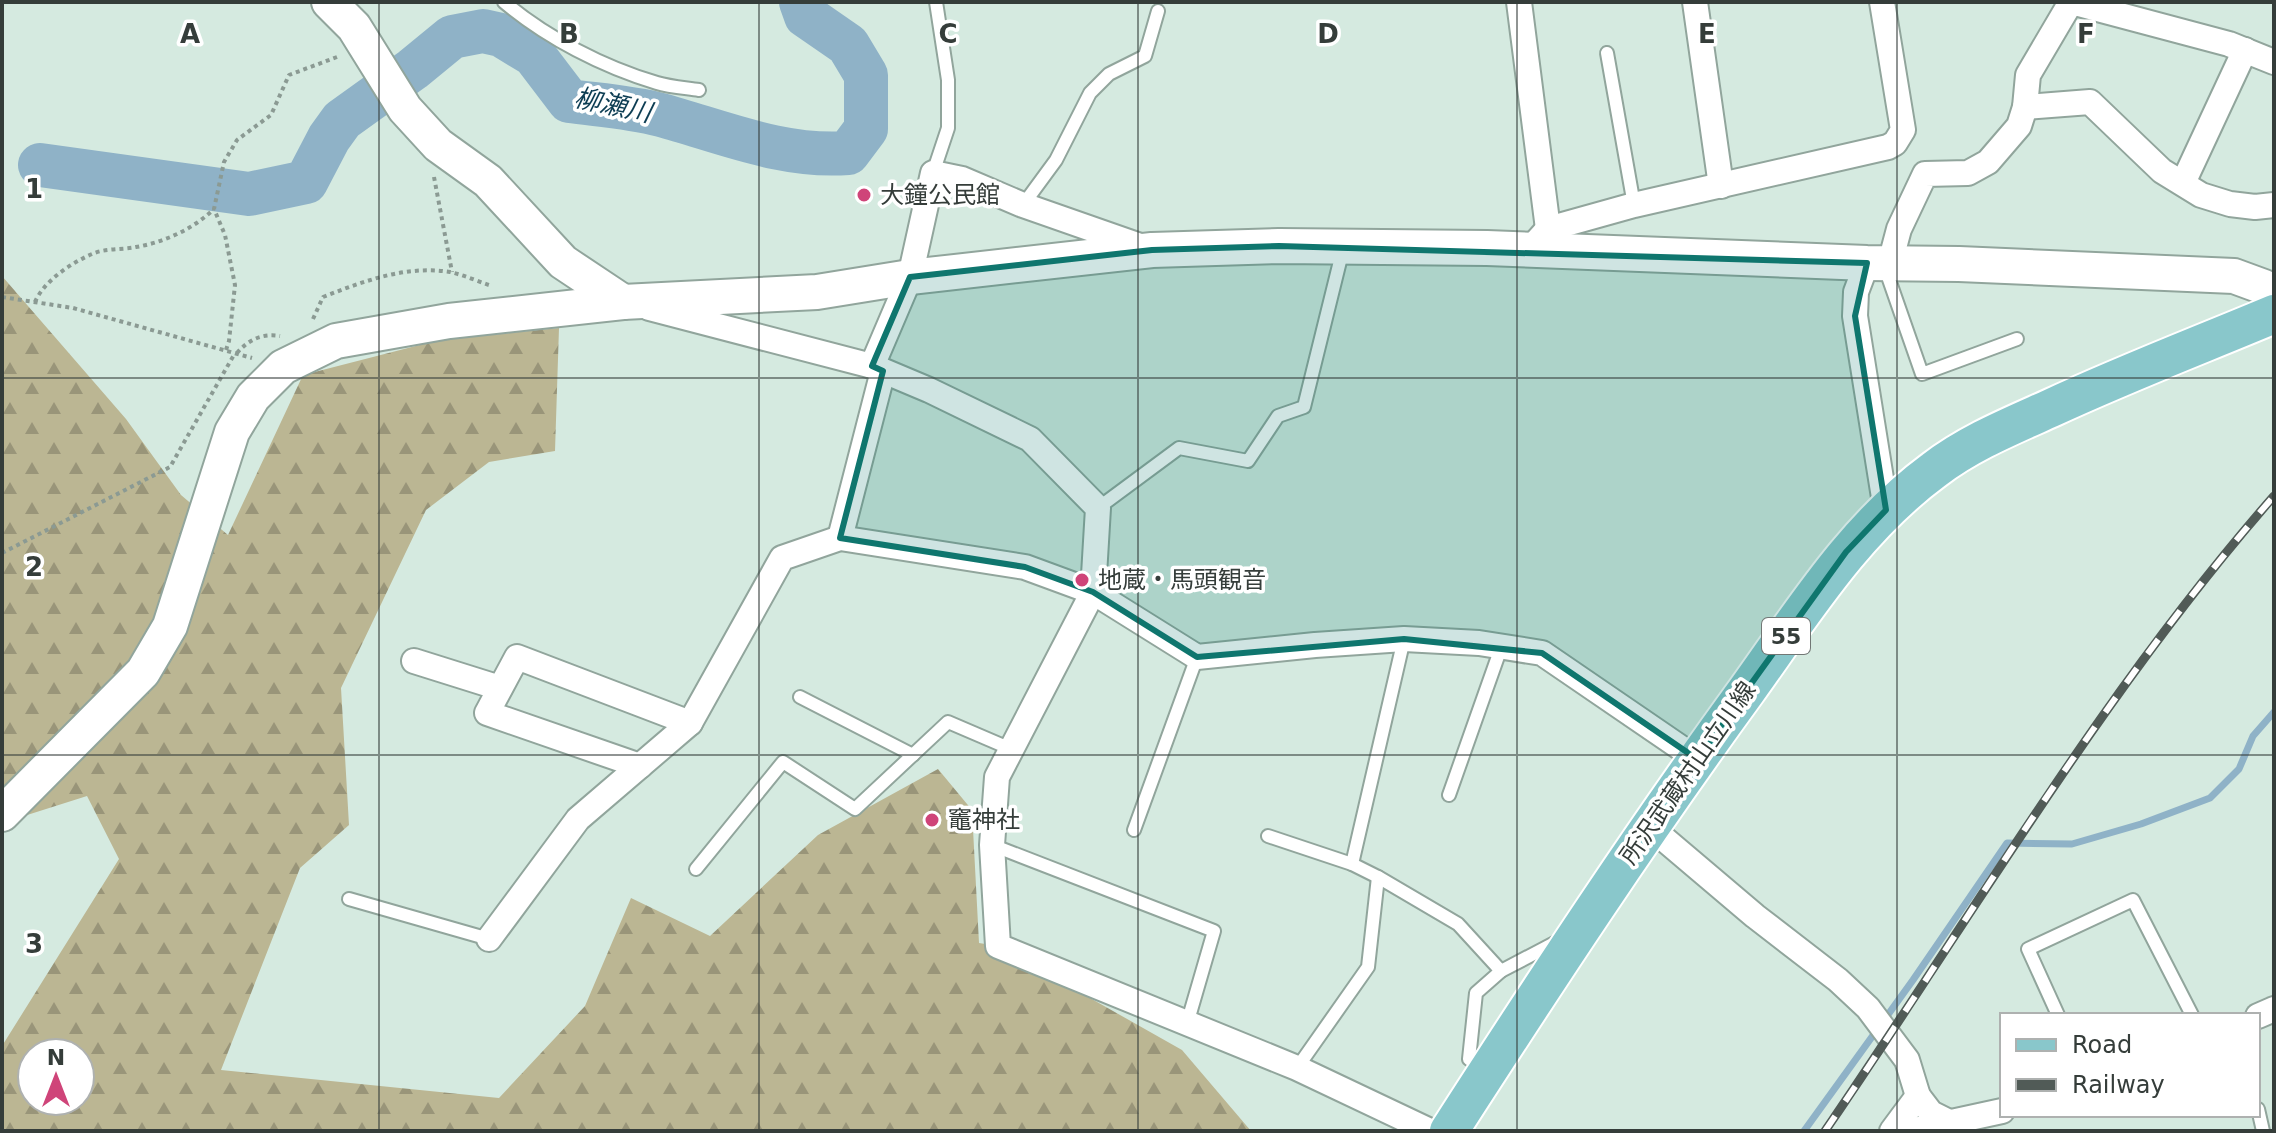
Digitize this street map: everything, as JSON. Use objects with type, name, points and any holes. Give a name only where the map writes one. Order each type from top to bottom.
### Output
[{"type":"main road","name":"所沢武蔵村山立川線","points":[[1449,1131],[1576,934],[1697,759],[1846,552],[1886,510],[1936,468],[1995,433],[2085,392],[2274,314]]},
{"type":"street","points":[[329,2],[363,34],[405,109],[438,145],[488,181],[563,262],[623,302],[877,368],[1030,439],[1098,508],[1093,592],[997,777],[992,845],[998,946],[1297,1068],[1430,1131]]},
{"type":"street","points":[[1519,2],[1539,240]]},
{"type":"street","points":[[1695,2],[1721,186]]},
{"type":"street","points":[[1539,240],[1634,205],[1895,143],[1903,130],[1882,2]]},
{"type":"street","points":[[1895,143],[1925,174],[1968,173],[1988,162],[2019,126],[2025,107],[2028,75],[2071,2],[2245,50],[2274,62]]},
{"type":"street","points":[[2183,183],[2245,50]]},
{"type":"street","points":[[2025,107],[2090,102],[2162,171],[2201,195],[2230,204],[2255,207],[2274,205]]},
{"type":"street","points":[[840,538],[877,368],[910,277],[933,173],[962,179],[1023,205],[1152,250]]},
{"type":"street","points":[[1886,510],[1855,316],[1856,292],[1880,263],[1925,174]]},
{"type":"street","points":[[2,814],[143,672],[158,649],[170,626],[232,432],[253,397],[294,360],[336,341],[449,321],[623,302],[817,292],[910,277],[1152,250],[1539,240],[1880,263],[2234,276],[2264,287],[2274,295]]},
{"type":"street","points":[[489,939],[578,819],[690,723],[782,558],[840,538],[1025,567],[1093,592],[1197,657],[1404,639],[1502,645],[1542,653],[1697,759]]},
{"type":"street","points":[[640,766],[487,713],[517,657],[690,723]]},
{"type":"street","points":[[414,661],[500,688]]},
{"type":"street","points":[[1650,827],[1868,1008],[1907,1060],[1918,1096],[1931,1113],[1949,1122]]},
{"type":"street","points":[[1892,1131],[1918,1096]]},
{"type":"street","points":[[1910,1131],[2000,1111]]},
{"type":"lane","points":[[504,2],[531,25],[593,57],[658,83],[699,90]]},
{"type":"lane","points":[[933,173],[948,128],[948,80],[936,2]]},
{"type":"lane","points":[[1023,205],[1056,160],[1090,93],[1109,74],[1145,56],[1158,11]]},
{"type":"lane","points":[[1607,53],[1634,205]]},
{"type":"lane","points":[[1098,508],[1179,448],[1248,461],[1278,416],[1304,407],[1343,246]]},
{"type":"lane","points":[[1880,263],[1922,374],[2017,339]]},
{"type":"lane","points":[[1352,864],[1404,639]]},
{"type":"lane","points":[[1449,795],[1502,645]]},
{"type":"lane","points":[[1134,830],[1197,657]]},
{"type":"lane","points":[[800,697],[913,755]]},
{"type":"lane","points":[[696,869],[783,762],[855,809],[948,722],[1011,749]]},
{"type":"lane","points":[[1268,836],[1352,864],[1378,877],[1458,924],[1501,971]]},
{"type":"lane","points":[[992,845],[1214,931],[1187,1024]]},
{"type":"lane","points":[[1297,1068],[1368,967],[1378,877]]},
{"type":"lane","points":[[349,899],[489,939]]},
{"type":"lane","points":[[2057,1013],[2028,949],[2133,900],[2191,1013]]},
{"type":"lane","points":[[1486,1072],[1469,1059],[1476,993],[1501,971],[1546,945],[1576,934]]},
{"type":"path","points":[[35,302],[39,293],[63,271],[94,253],[167,239],[201,222],[214,209],[224,162],[237,140],[271,115],[289,75],[335,59],[363,34]]},
{"type":"path","points":[[438,145],[433,183],[452,272]]},
{"type":"path","points":[[214,209],[225,235],[235,285],[226,350]]},
{"type":"path","points":[[2,297],[73,308],[235,353],[294,360],[323,297],[364,281],[414,270],[452,272],[493,287]]},
{"type":"path","points":[[2,553],[170,467],[235,353]]},
{"type":"highlighted area","points":[[1279,246],[1867,263],[1855,316],[1886,510],[1846,552],[1697,759],[1542,653],[1404,639],[1197,657],[1093,592],[1025,567],[840,538],[883,371],[872,366],[910,277],[1152,250]]},
{"type":"green space","points":[[2,276],[126,419],[181,495],[228,535],[303,375],[439,340],[559,328],[555,451],[489,462],[426,510],[341,688],[349,825],[300,868],[221,1070],[499,1098],[585,1006],[631,898],[710,936],[818,835],[938,769],[972,810],[979,943],[998,946],[1182,1050],[1251,1131],[2,1131],[2,1046],[119,859],[87,796],[2,823]]},
{"type":"waterway","name":"柳瀬川","points":[[40,165],[249,194],[306,182],[342,120],[452,37],[483,31],[501,35],[534,55],[569,101],[650,112],[777,148],[824,154],[848,153],[866,129],[866,75],[848,45],[806,16],[801,2]]},
{"type":"waterway","points":[[1804,1131],[2007,843],[2072,844],[2141,824],[2210,798],[2239,769],[2253,736],[2274,712]]},
{"type":"railway","points":[[1825,1131],[2095,726],[2152,648],[2274,496]]},
{"type":"place","name":"大鐘公民館","points":[[864,195]]},
{"type":"place","name":"地蔵・馬頭観音","points":[[1082,580]]},
{"type":"place","name":"竈神社","points":[[932,820]]}]
